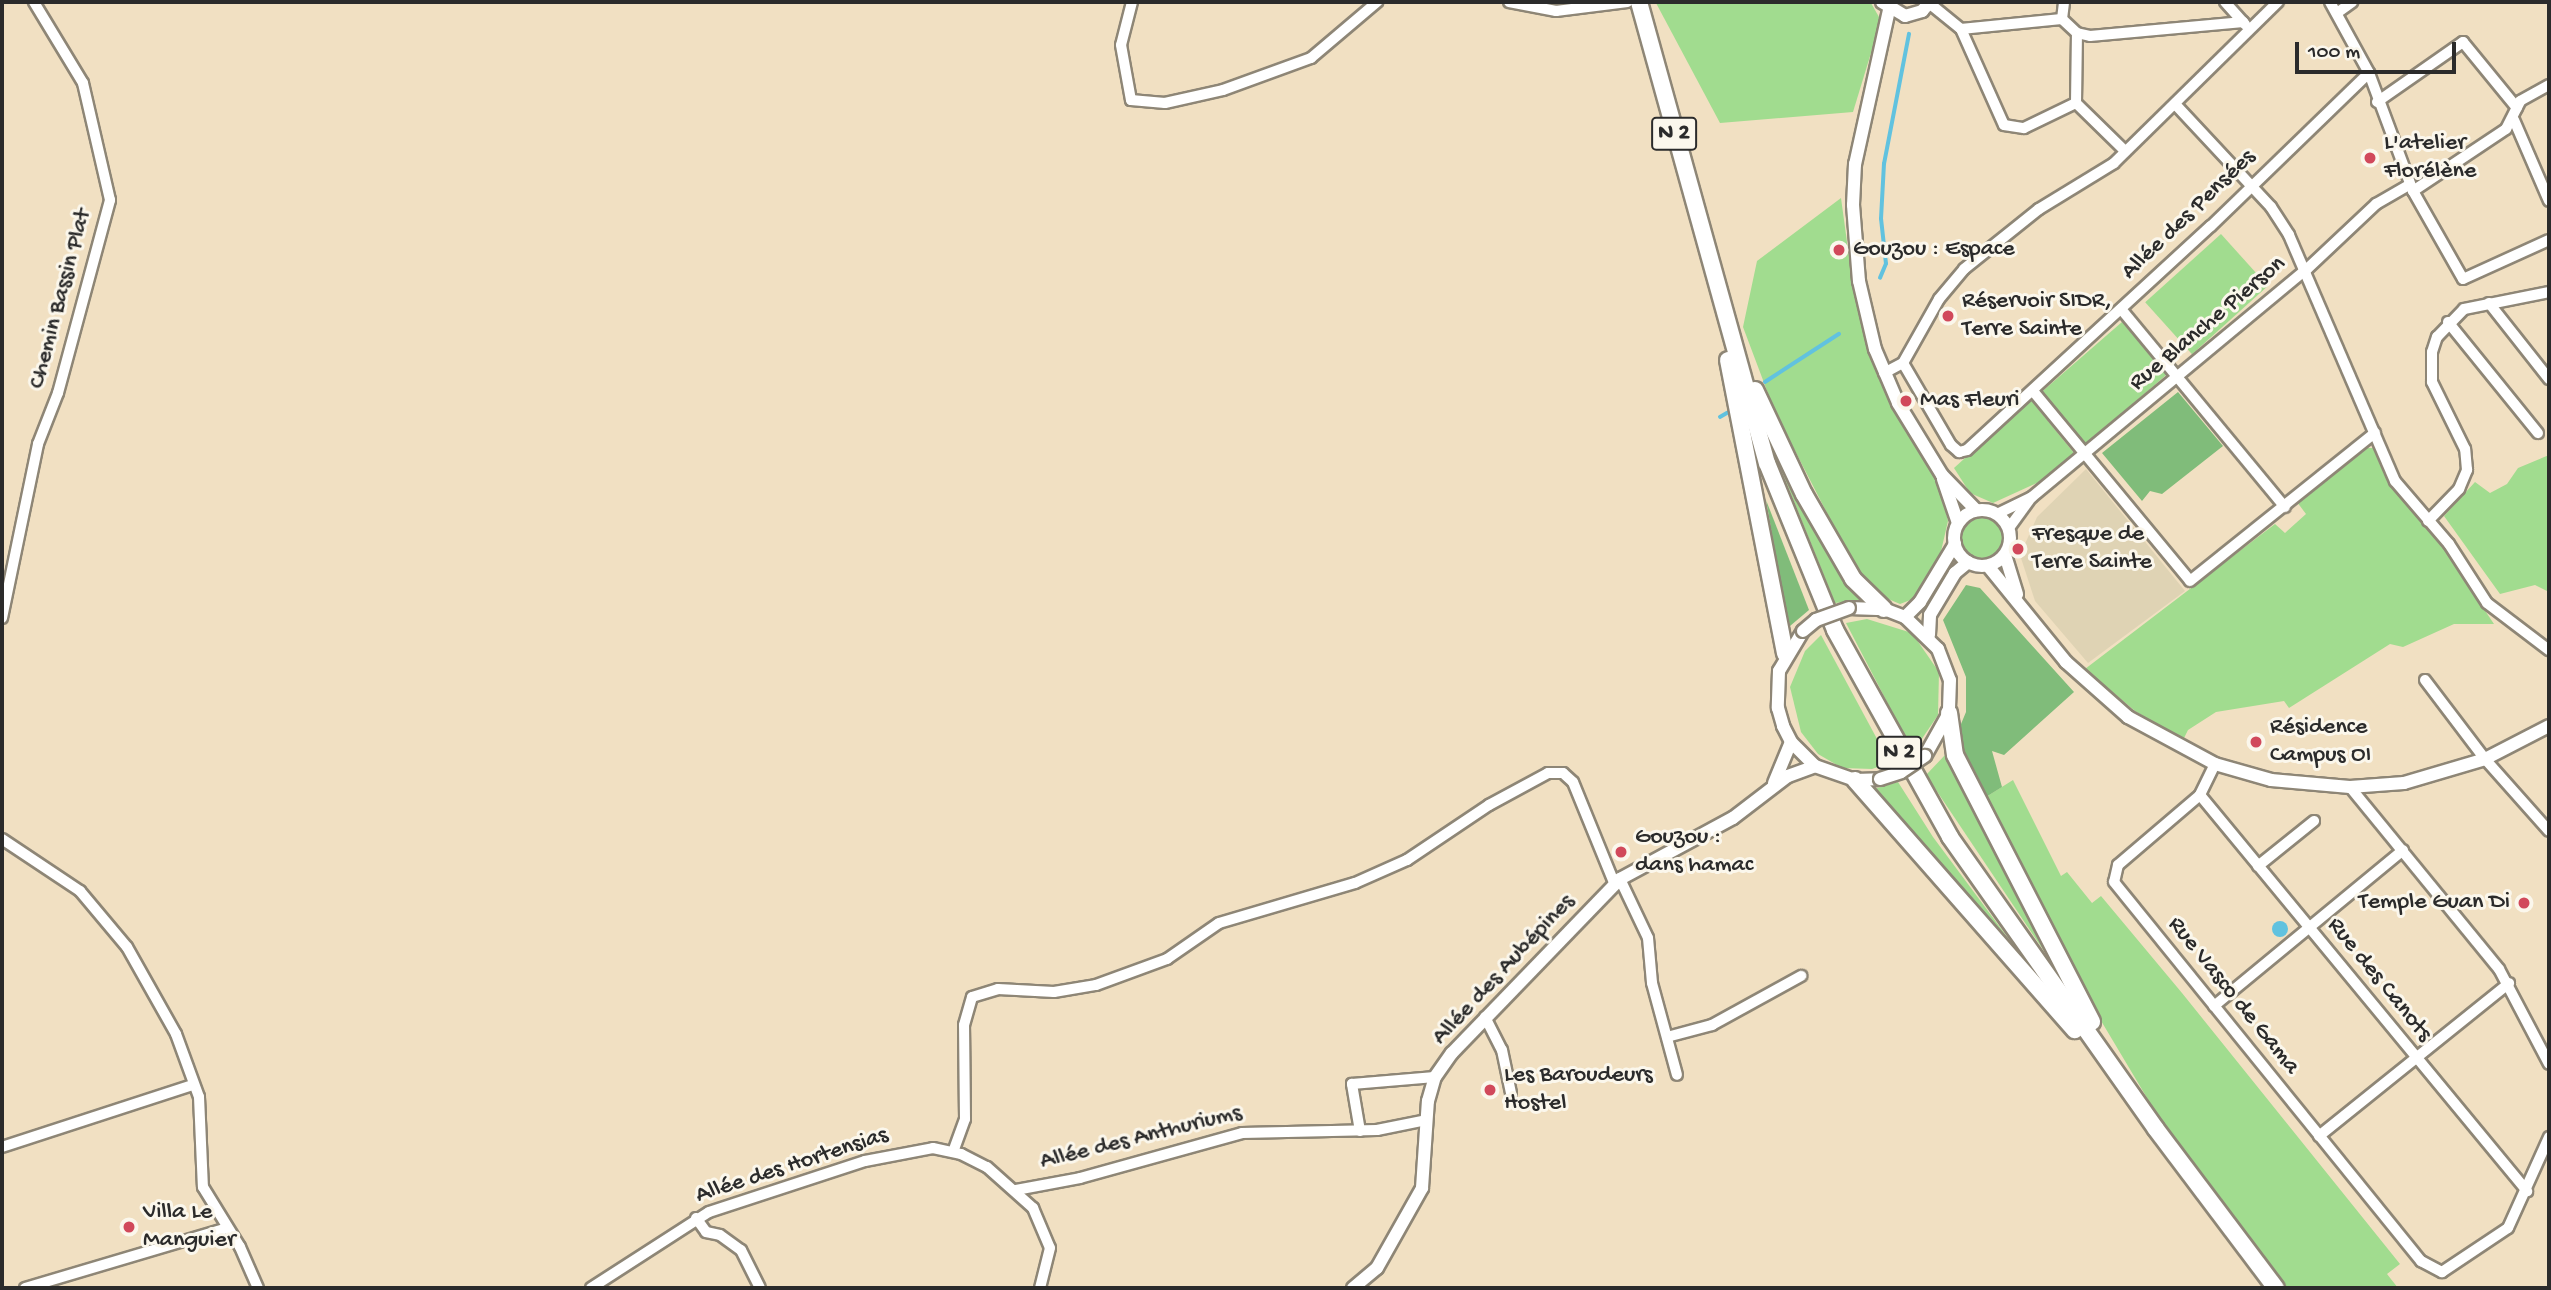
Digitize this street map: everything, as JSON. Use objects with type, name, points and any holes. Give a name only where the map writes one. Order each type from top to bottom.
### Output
[{"type":"main road","name":"N 2","points":[[1639,2],[1709,265],[1767,463],[1800,553],[1871,700],[1950,836],[2156,1129],[2277,1288]]},
{"type":"main road","points":[[1709,265],[1785,654]]},
{"type":"main road","points":[[1729,331],[1804,494],[1853,579],[1884,609]]},
{"type":"main road","points":[[1949,713],[1955,755],[2086,1013],[2156,1129]]},
{"type":"main road","points":[[1855,780],[1928,869],[2004,945],[2156,1129]]},
{"type":"street","name":"Chemin Bassin Plat","points":[[2,618],[38,444],[58,393],[110,200],[83,83],[34,2]]},
{"type":"street","points":[[1132,2],[1121,45],[1130,100],[1165,103],[1223,90],[1297,64],[1330,44],[1377,2]]},
{"type":"street","points":[[1508,2],[1556,11],[1627,2]]},
{"type":"street","points":[[2062,19],[2064,2]]},
{"type":"street","points":[[2225,2],[2246,25]]},
{"type":"street","points":[[1884,373],[1903,363],[1939,299],[1964,269],[2039,209],[2091,180],[2175,104],[2246,25],[2278,2]]},
{"type":"street","points":[[2330,2],[2369,73],[2377,102],[2412,188],[2463,279],[2549,240]]},
{"type":"street","points":[[2337,13],[2352,2]]},
{"type":"street","points":[[1905,617],[1920,602],[1955,544],[1958,523],[1942,475],[1884,373],[1863,303],[1853,205],[1862,121],[1883,49],[1886,6],[1905,16],[1917,14],[1929,3],[1961,29],[2004,125],[2010,129],[2024,128],[2076,103]]},
{"type":"street","points":[[1883,49],[1905,16]]},
{"type":"street","points":[[1961,29],[2062,19],[2077,33],[2090,36],[2246,25]]},
{"type":"street","points":[[2077,33],[2076,103],[2125,151]]},
{"type":"street","points":[[2377,102],[2463,42],[2517,108]]},
{"type":"street","name":"Allée des Pensées","points":[[1903,363],[1959,452],[1967,450],[2121,309],[2369,73]]},
{"type":"street","points":[[2549,85],[2529,93],[2517,108],[2514,120],[2549,200]]},
{"type":"street","points":[[2175,104],[2271,207],[2307,269],[2395,481],[2498,615],[2549,650]]},
{"type":"street","name":"Rue Blanche Pierson","points":[[1997,514],[2032,497],[2085,454],[2307,269],[2376,204],[2412,188],[2514,120]]},
{"type":"street","points":[[2428,521],[2459,489],[2467,470],[2465,449],[2437,395],[2430,369],[2432,352],[2448,322],[2464,309],[2549,292]]},
{"type":"street","points":[[2489,303],[2549,379]]},
{"type":"street","points":[[2121,309],[2285,507]]},
{"type":"street","points":[[2448,322],[2538,433]]},
{"type":"street","points":[[2033,391],[2190,581],[2375,433]]},
{"type":"street","points":[[1942,475],[1976,510],[1997,514],[2009,528],[2005,555],[2019,601]]},
{"type":"street","name":"Rue Blanche Pierson","points":[[2009,528],[2032,497]]},
{"type":"street","points":[[1958,523],[1976,510]]},
{"type":"street","points":[[1955,544],[1968,562],[1988,566],[2088,686],[2128,717],[2215,764],[2271,780],[2350,787],[2404,783],[2485,759],[2549,726]]},
{"type":"street","points":[[1988,566],[2005,555]]},
{"type":"street","points":[[1929,635],[1905,617],[1884,609],[1849,608],[1816,620],[1785,654],[1777,699],[1791,742],[1815,766],[1855,780],[1880,779],[1901,772],[1925,756],[1949,713],[1950,680],[1929,635],[1930,615],[1955,573],[1968,562]]},
{"type":"street","points":[[2425,680],[2485,759],[2549,831]]},
{"type":"street","name":"Allée des Aubépines","points":[[1769,792],[1787,760],[1791,742]]},
{"type":"street","name":"Rue Vasco de Gama","points":[[2215,764],[2200,794],[2118,865],[2113,880],[2421,1261],[2432,1270],[2452,1268],[2508,1228],[2527,1191]]},
{"type":"street","name":"Allée des Aubépines","points":[[1353,1288],[1377,1268],[1422,1188],[1426,1120],[1436,1077],[1485,1017],[1617,882],[1733,818],[1788,776],[1815,766]]},
{"type":"street","points":[[953,1152],[965,1119],[964,1026],[972,998],[998,989],[1054,992],[1096,985],[1167,959],[1219,923],[1354,883],[1407,860],[1489,805],[1548,773],[1563,773],[1573,782],[1617,882],[1648,938],[1652,983],[1677,1075]]},
{"type":"street","points":[[2350,787],[2508,983],[2549,1064]]},
{"type":"street","name":"Rue des Canots","points":[[2200,794],[2527,1191]]},
{"type":"street","points":[[2258,866],[2314,821]]},
{"type":"street","points":[[2,839],[80,891],[107,918],[176,1034],[201,1112],[203,1187],[258,1288]]},
{"type":"street","points":[[2214,1006],[2403,850]]},
{"type":"street","points":[[1667,1037],[1712,1025],[1801,976]]},
{"type":"street","points":[[2319,1136],[2417,1060],[2508,983]]},
{"type":"street","points":[[1485,1017],[1502,1050],[1511,1093]]},
{"type":"street","points":[[1360,1131],[1352,1084],[1436,1077]]},
{"type":"street","points":[[2,1147],[193,1085]]},
{"type":"street","name":"Allée des Anthuriums","points":[[1016,1190],[1080,1178],[1242,1133],[1360,1131],[1426,1120]]},
{"type":"street","points":[[2527,1191],[2549,1138]]},
{"type":"street","name":"Allée des Hortensias","points":[[591,1288],[605,1285],[696,1218],[865,1161],[910,1150],[953,1152],[987,1167],[1016,1190],[1033,1208],[1047,1234],[1049,1263],[1040,1288]]},
{"type":"street","points":[[696,1218],[706,1232],[720,1235],[741,1250],[760,1288]]},
{"type":"street","points":[[25,1288],[227,1228]]},
{"type":"shaded area","points":[[2086,469],[2185,591],[2088,663],[2035,601],[2020,555],[2037,517]]},
{"type":"green space","points":[[1656,3],[1871,3],[1879,17],[1878,30],[1853,112],[1720,123]]},
{"type":"green space","points":[[1841,198],[1854,293],[1868,351],[1941,490],[1948,521],[1939,560],[1913,599],[1900,604],[1872,592],[1862,581],[1775,412],[1743,327],[1757,261]]},
{"type":"green space","points":[[2221,234],[2268,286],[2192,354],[2145,302]]},
{"type":"green space","points":[[2122,322],[2167,374],[2087,444],[2041,392]]},
{"type":"green space","points":[[2178,392],[2223,446],[2162,494],[2150,491],[2142,501],[2102,453]]},
{"type":"green space","points":[[2030,399],[2074,453],[2041,481],[1993,503],[1970,493],[1954,468]]},
{"type":"green space","points":[[2367,448],[2373,448],[2390,484],[2431,530],[2494,624],[2454,624],[2403,647],[2390,644],[2289,708],[2284,701],[2216,712],[2188,730],[2183,740],[2135,711],[2085,669],[2275,524],[2285,533],[2306,514],[2297,502]]},
{"type":"green space","points":[[1774,452],[1839,573],[1861,600],[1835,603]]},
{"type":"green space","points":[[2549,455],[2549,592],[2535,585],[2500,594],[2444,516],[2475,482],[2490,493],[2507,484],[2518,468]]},
{"type":"green space","points":[[1766,500],[1809,610],[1790,626],[1781,585]]},
{"type":"green space","points":[[1982,515],[1998,521],[2004,537],[1998,553],[1982,559],[1966,553],[1960,537],[1966,521]]},
{"type":"green space","points":[[1966,585],[1980,588],[2074,692],[2004,755],[1992,751],[2002,787],[1986,797],[1956,736],[1966,712],[1966,677],[1943,620]]},
{"type":"green space","points":[[1867,619],[1912,633],[1939,672],[1938,715],[1913,752],[1846,623]]},
{"type":"green space","points":[[1821,635],[1890,763],[1872,769],[1842,768],[1818,754],[1801,732],[1790,687],[1805,651]]},
{"type":"green space","points":[[1946,754],[2057,964],[2054,966],[1926,775]]},
{"type":"green space","points":[[2013,780],[2061,876],[2067,872],[2092,903],[2101,896],[2182,993],[2400,1264],[2387,1274],[2398,1288],[2279,1288],[2165,1128],[2094,1009],[1986,797]]},
{"type":"green space","points":[[1898,782],[1933,837],[2011,942],[1870,790]]},
{"type":"water","points":[[2277,921],[2283,921],[2288,929],[2286,935],[2277,937],[2272,932],[2272,926]]},
{"type":"waterway","points":[[1880,278],[1886,264],[1881,219],[1884,164],[1909,34]]},
{"type":"waterway","points":[[1765,382],[1839,334]]},
{"type":"waterway","points":[[1720,417],[1727,413]]},
{"type":"place","name":"L'atelier Florélène","points":[[2370,158]]},
{"type":"place","name":"Gouzou : Espace","points":[[1839,250]]},
{"type":"place","name":"Réservoir SIDR, Terre Sainte","points":[[1948,316]]},
{"type":"place","name":"Mas Fleuri","points":[[1906,401]]},
{"type":"place","name":"Fresque de Terre Sainte","points":[[2018,549]]},
{"type":"place","name":"Résidence Campus OI","points":[[2256,742]]},
{"type":"place","name":"Gouzou : dans hamac","points":[[1621,852]]},
{"type":"place","name":"Temple Guan Di","points":[[2524,903]]},
{"type":"place","name":"Les Baroudeurs Hostel","points":[[1490,1090]]},
{"type":"place","name":"Villa Le Manguier","points":[[129,1227]]}]
